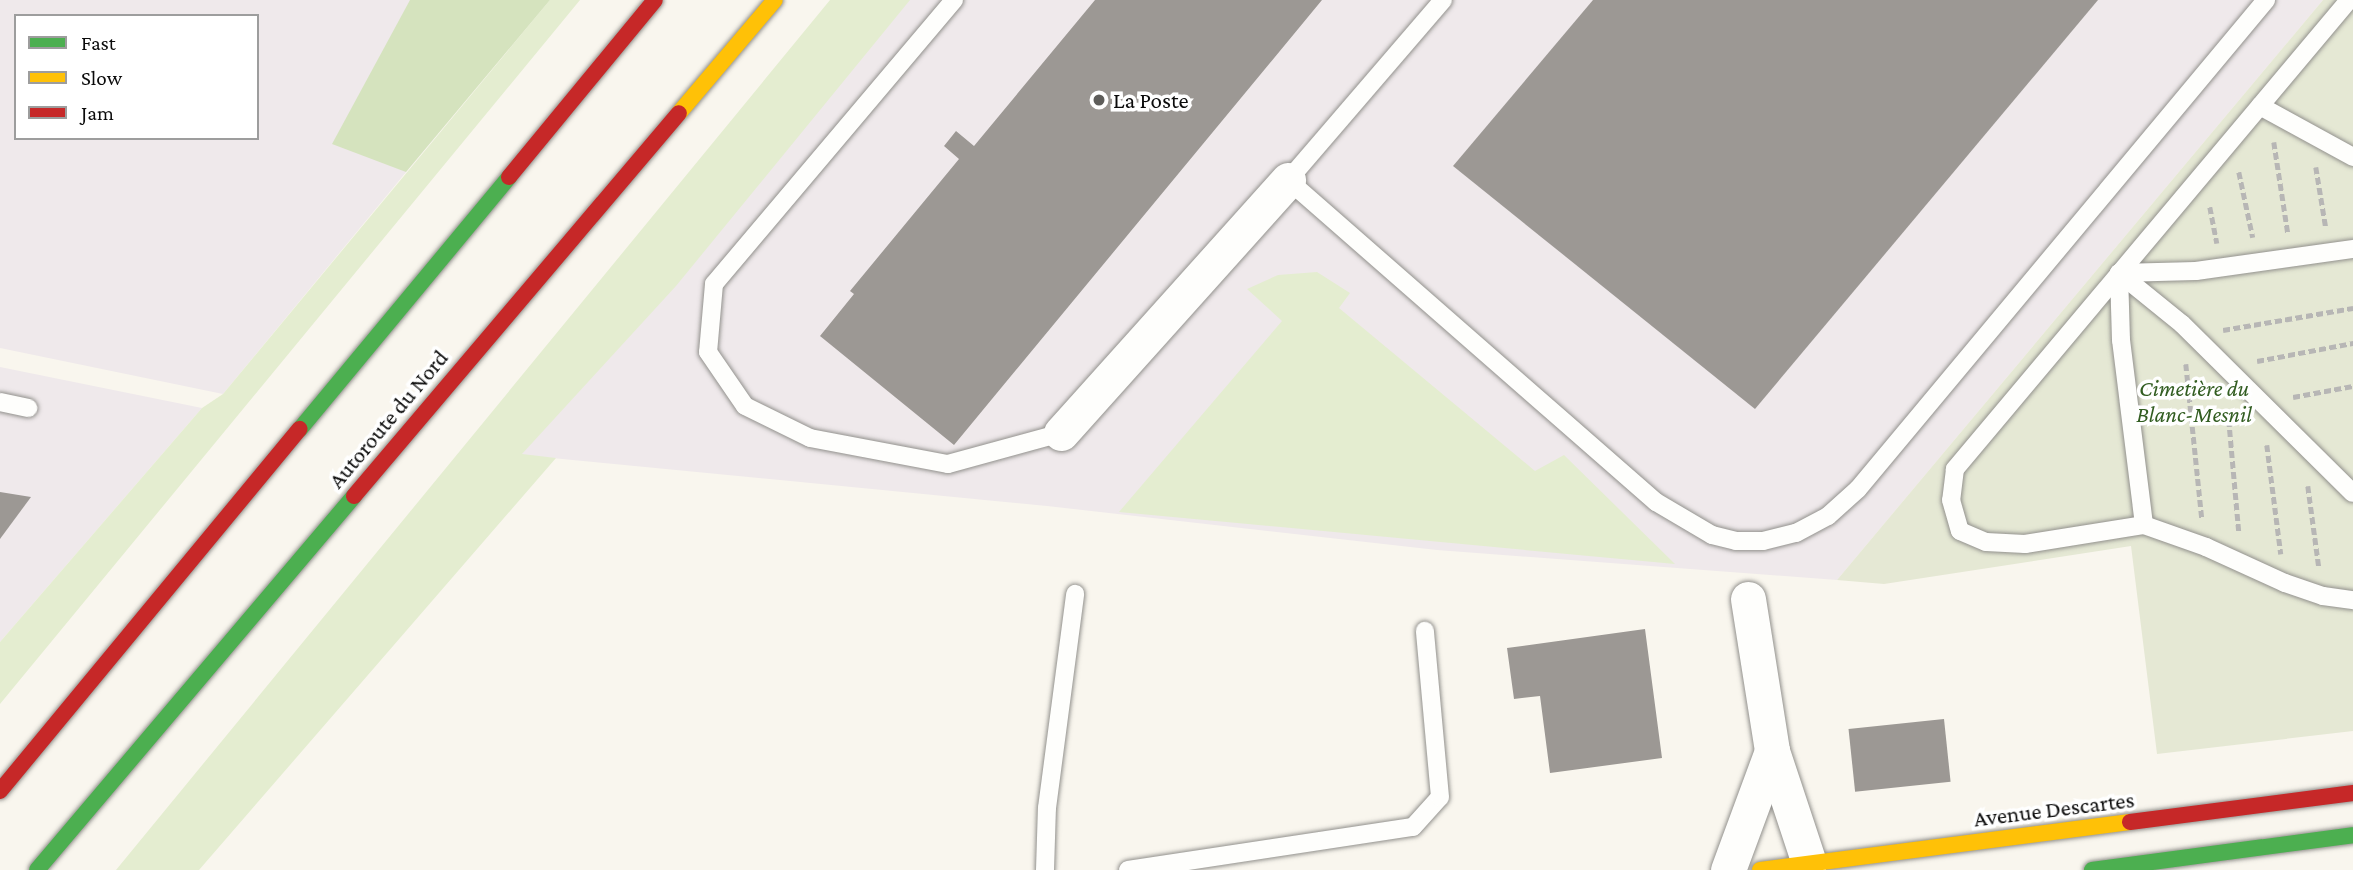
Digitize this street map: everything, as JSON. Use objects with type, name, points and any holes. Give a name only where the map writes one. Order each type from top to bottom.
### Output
[{"type":"main road","points":[[0,791],[655,0]]},
{"type":"main road","name":"Autoroute du Nord","points":[[37,870],[775,0]]},
{"type":"main road","name":"Avenue Descartes","points":[[1760,870],[1811,867],[2353,793]]},
{"type":"main road","points":[[2092,870],[2353,835]]},
{"type":"street","points":[[1061,433],[1288,180]]},
{"type":"street","points":[[1748,599],[1772,751],[1811,867]]},
{"type":"street","points":[[1728,870],[1772,751]]},
{"type":"lane","points":[[954,0],[713,284],[708,352],[745,406],[810,438],[948,464],[1061,433]]},
{"type":"lane","points":[[1443,0],[1288,180],[1656,502],[1712,535],[1736,541],[1763,541],[1796,533],[1817,522],[1858,489],[2266,0]]},
{"type":"lane","points":[[2350,0],[2264,108],[2203,174],[1955,469],[1951,500],[1960,531],[1986,542],[2025,544],[2144,525],[2206,547],[2242,565],[2323,596],[2353,600]]},
{"type":"lane","points":[[2264,108],[2353,157]]},
{"type":"lane","points":[[2119,273],[2222,268],[2353,249]]},
{"type":"lane","points":[[2119,273],[2187,330],[2353,493]]},
{"type":"lane","points":[[2119,273],[2120,340],[2144,525]]},
{"type":"lane","points":[[0,402],[28,408]]},
{"type":"lane","points":[[1045,870],[1047,808],[1075,594]]},
{"type":"lane","points":[[1128,870],[1413,827],[1440,797],[1425,631]]},
{"type":"path","points":[[2264,108],[2292,259]]},
{"type":"path","points":[[2311,134],[2330,253]]},
{"type":"path","points":[[2233,139],[2258,263]]},
{"type":"path","points":[[2203,174],[2222,268]]},
{"type":"path","points":[[2206,547],[2187,330],[2353,308]]},
{"type":"path","points":[[2242,565],[2224,367],[2353,343]]},
{"type":"path","points":[[2302,443],[2323,596]]},
{"type":"shaded area","points":[[0,0],[548,0],[223,394],[0,348]]},
{"type":"shaded area","points":[[836,0],[2323,0],[1837,580],[1437,550],[1047,506],[521,455]]},
{"type":"shaded area","points":[[0,367],[202,408],[0,642]]},
{"type":"green space","points":[[410,0],[550,0],[406,172],[332,144]]},
{"type":"green space","points":[[550,0],[580,0],[0,704],[0,642],[202,408],[223,394]]},
{"type":"green space","points":[[830,0],[910,0],[676,286],[522,454],[556,458],[199,870],[116,870]]},
{"type":"green space","name":"Cimetière du Blanc-Mesnil","points":[[2323,0],[2353,0],[2353,731],[2157,754],[2131,546],[1884,584],[1837,580]]},
{"type":"green space","points":[[1317,272],[1350,293],[1339,308],[1535,471],[1564,455],[1675,564],[1119,512],[1282,321],[1247,289],[1278,275]]},
{"type":"building","points":[[1095,0],[1322,0],[954,445],[820,336],[854,294],[850,291],[959,159],[944,146],[956,131],[974,146]]},
{"type":"building","points":[[1593,0],[2098,0],[1755,409],[1453,166]]},
{"type":"building","points":[[0,492],[31,497],[0,539]]},
{"type":"building","points":[[1645,629],[1662,758],[1550,773],[1540,696],[1514,699],[1507,648]]},
{"type":"building","points":[[1944,719],[1951,782],[1855,792],[1849,729]]},
{"type":"traffic: fast","points":[[300,429],[509,177]]},
{"type":"traffic: fast","points":[[37,870],[354,496]]},
{"type":"traffic: fast","points":[[2092,870],[2353,835]]},
{"type":"traffic: slow","points":[[679,113],[775,0]]},
{"type":"traffic: slow","points":[[1760,870],[2130,822]]},
{"type":"traffic: jam","points":[[509,177],[655,0]]},
{"type":"traffic: jam","points":[[354,496],[679,113]]},
{"type":"traffic: jam","points":[[0,791],[300,429]]},
{"type":"traffic: jam","points":[[2130,822],[2353,793]]},
{"type":"place","name":"La Poste","points":[[1099,100]]}]
